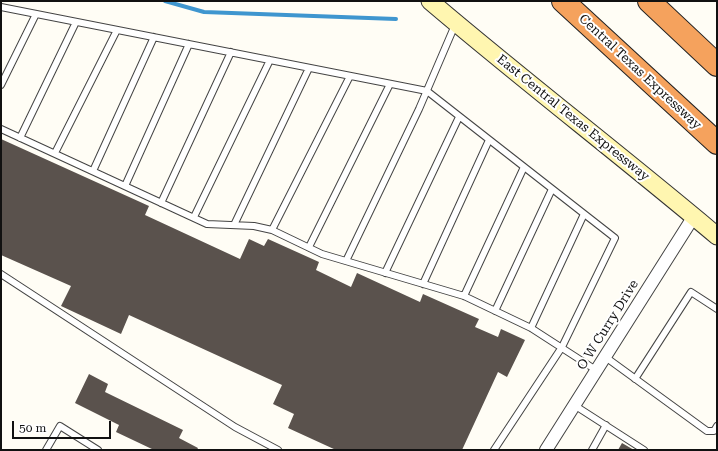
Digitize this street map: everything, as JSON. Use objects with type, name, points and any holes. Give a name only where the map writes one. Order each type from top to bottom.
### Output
[{"type":"highway","name":"Central Texas Expressway","points":[[563,1],[712,140]]},
{"type":"highway","points":[[649,1],[717,65]]},
{"type":"highway","points":[[673,24],[717,51]]},
{"type":"main road","name":"East Central Texas Expressway","points":[[430,1],[717,236]]},
{"type":"street","name":"O W Curry Drive","points":[[546,450],[604,356],[694,216]]},
{"type":"lane","points":[[1,7],[427,91],[615,238],[562,347],[494,450]]},
{"type":"lane","points":[[1,85],[36,14]]},
{"type":"lane","points":[[20,138],[76,22]]},
{"type":"lane","points":[[346,261],[427,91],[456,23]]},
{"type":"lane","points":[[55,154],[117,30]]},
{"type":"lane","points":[[93,171],[154,37]]},
{"type":"lane","points":[[126,186],[189,44]]},
{"type":"lane","points":[[161,203],[231,52]]},
{"type":"lane","points":[[194,217],[270,60]]},
{"type":"lane","points":[[234,225],[309,68]]},
{"type":"lane","points":[[272,230],[350,76]]},
{"type":"lane","points":[[309,248],[390,84]]},
{"type":"lane","points":[[385,273],[459,117]]},
{"type":"lane","points":[[1,129],[207,224],[254,226],[272,230],[309,248],[346,261],[464,296],[531,328],[596,370]]},
{"type":"lane","points":[[423,284],[489,140]]},
{"type":"lane","points":[[464,296],[524,167]]},
{"type":"lane","points":[[495,311],[552,189]]},
{"type":"lane","points":[[531,328],[584,214]]},
{"type":"lane","points":[[1,274],[235,427],[278,450]]},
{"type":"lane","points":[[635,379],[692,292],[717,309]]},
{"type":"lane","points":[[604,356],[707,431],[714,432],[717,426]]},
{"type":"lane","points":[[574,405],[644,450]]},
{"type":"lane","points":[[592,450],[606,425]]},
{"type":"lane","points":[[46,450],[60,426],[98,450]]},
{"type":"building","points":[[1,139],[149,206],[145,215],[240,259],[249,239],[264,246],[268,239],[319,262],[316,270],[351,287],[357,273],[420,302],[423,294],[479,319],[475,327],[498,337],[501,329],[525,340],[507,377],[498,372],[462,450],[336,450],[288,428],[294,414],[273,404],[282,385],[129,315],[121,334],[61,306],[71,286],[1,255]]},
{"type":"building","points":[[89,374],[108,384],[105,392],[183,430],[179,438],[198,448],[197,450],[154,450],[116,432],[119,425],[75,403]]},
{"type":"building","points":[[622,443],[634,450],[618,450]]},
{"type":"waterway","points":[[165,1],[204,12],[396,19]]}]
